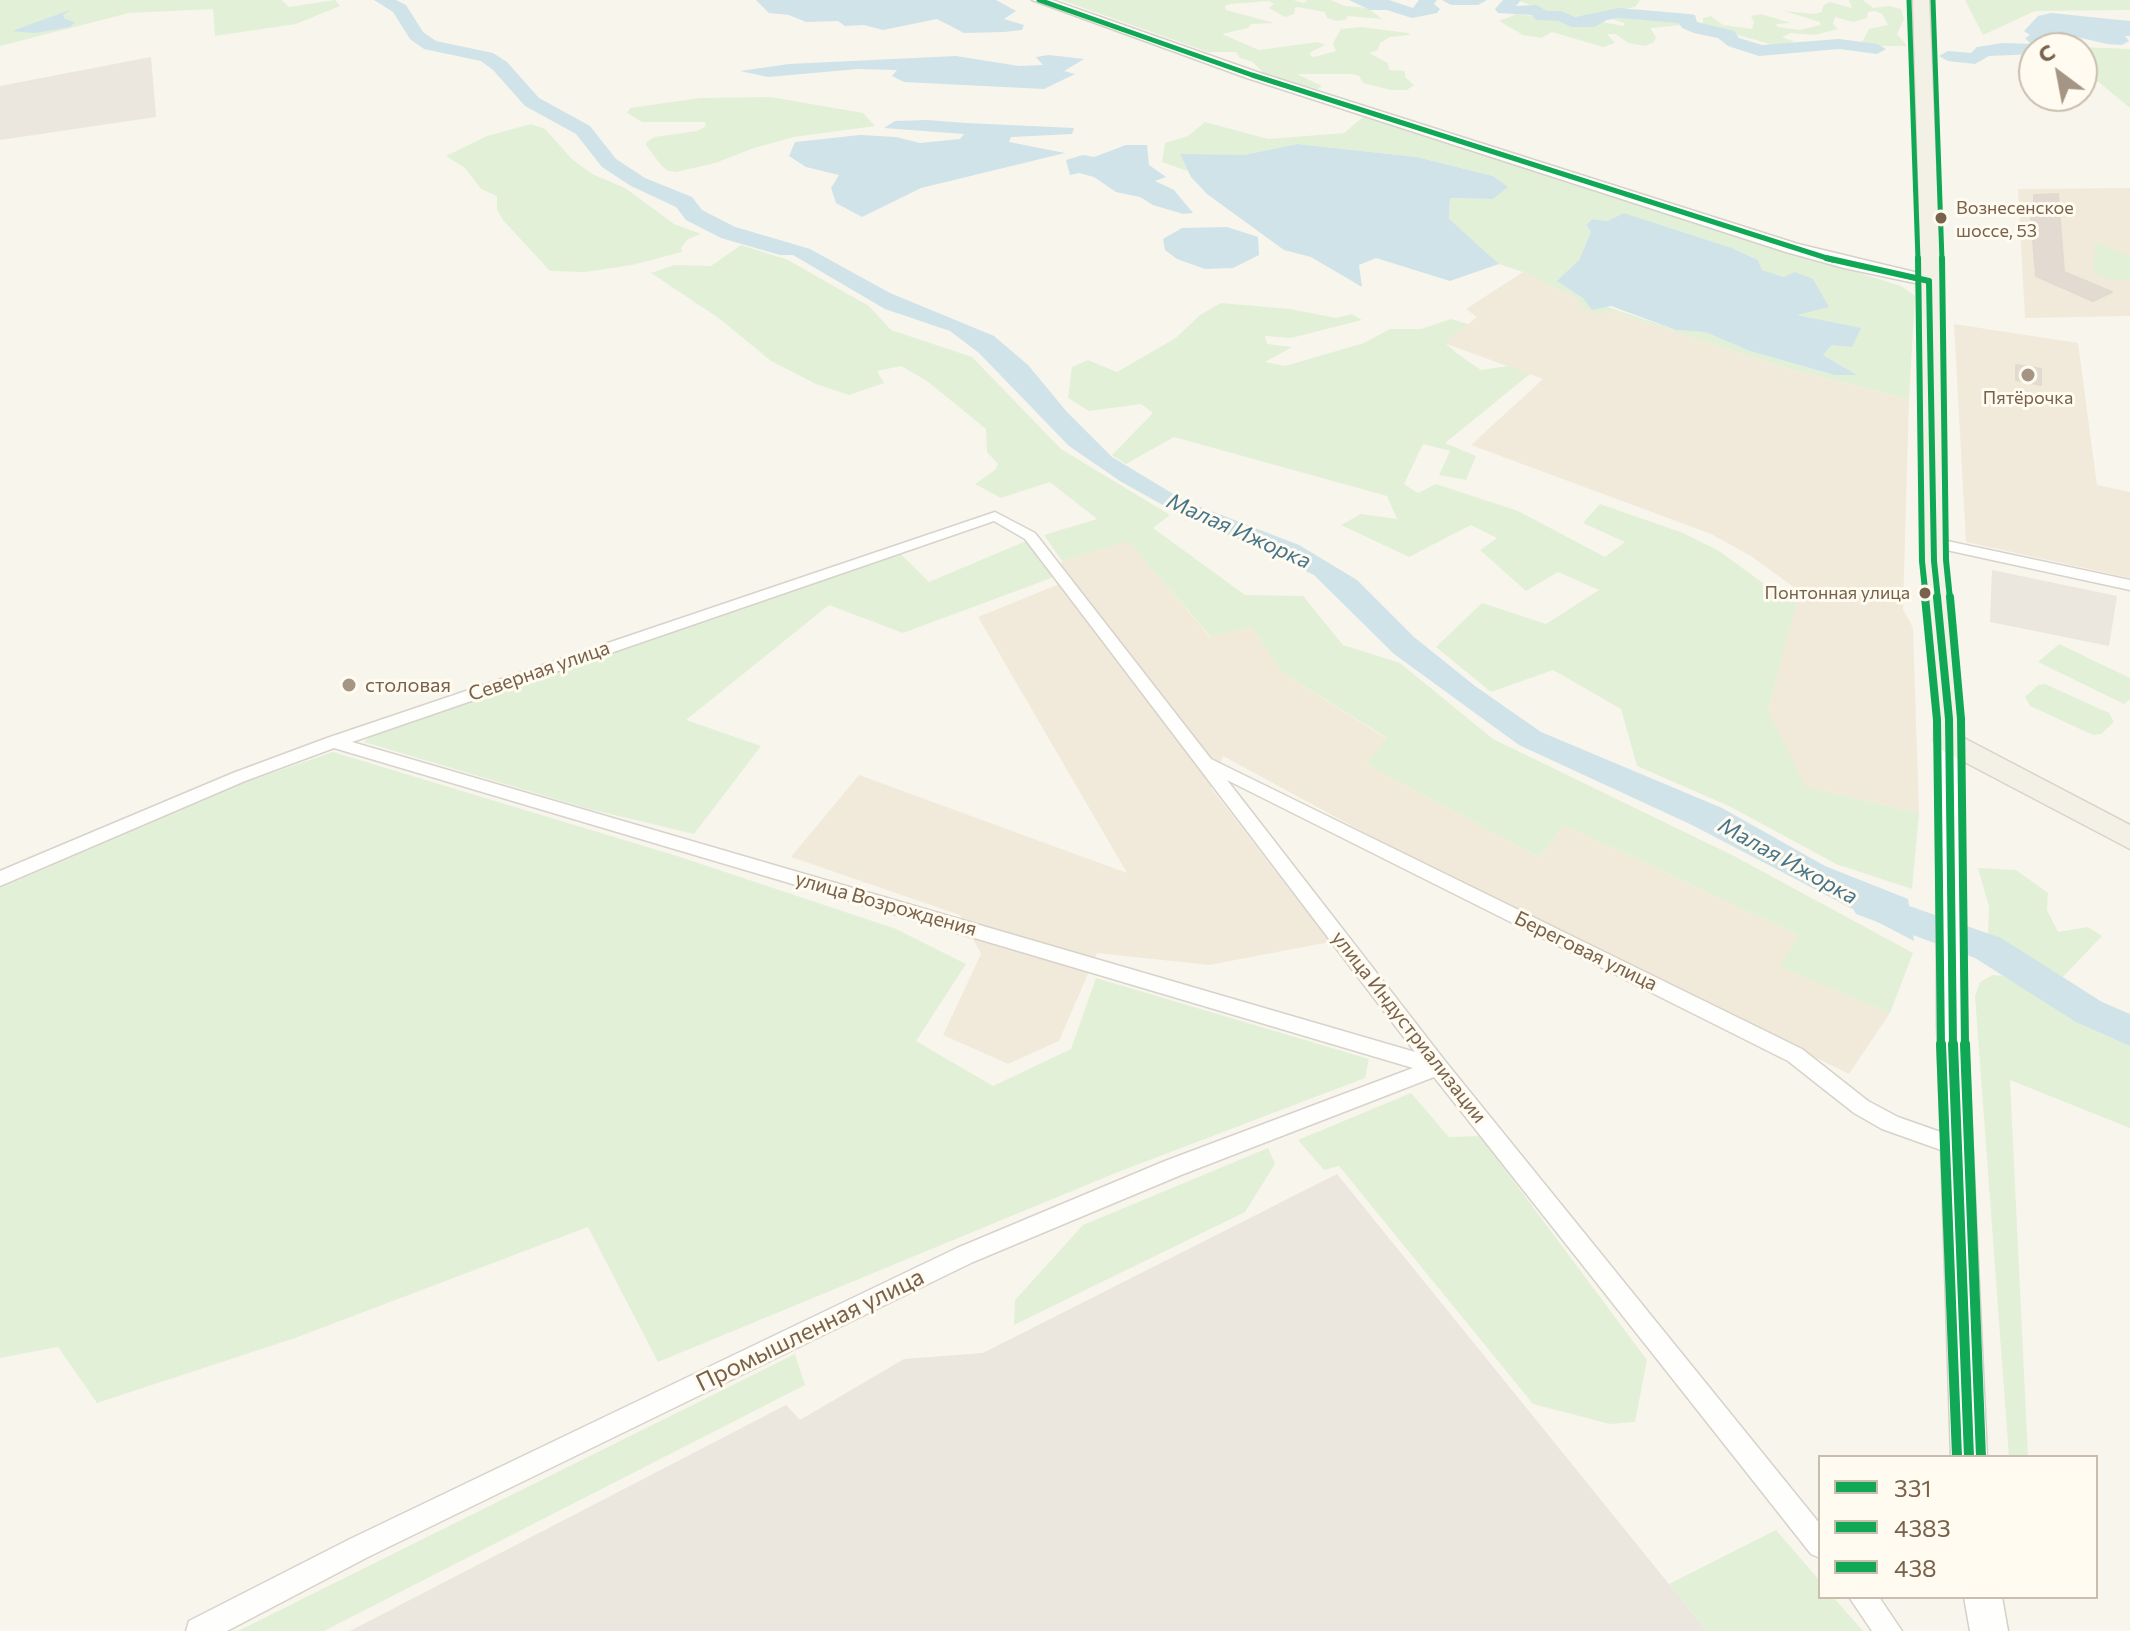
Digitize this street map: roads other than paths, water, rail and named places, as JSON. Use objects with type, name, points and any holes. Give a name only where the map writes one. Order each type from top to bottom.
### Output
[{"type":"main road","points":[[1921,0],[1933,543],[1949,730]]},
{"type":"main road","points":[[1949,730],[2130,817]]},
{"type":"main road","points":[[1949,730],[2130,838]]},
{"type":"street","points":[[1039,0],[1252,75],[1792,248],[1881,272],[1929,281]]},
{"type":"street","name":"Северная улица","points":[[0,879],[239,777],[333,742],[995,516]]},
{"type":"street","name":"улица Индустриализации","points":[[995,516],[1030,536],[1438,1067],[1818,1542]]},
{"type":"street","points":[[1933,543],[2130,585]]},
{"type":"street","points":[[1949,730],[1952,1024],[1969,1455]]},
{"type":"street","name":"улица Возрождения","points":[[333,742],[1438,1067]]},
{"type":"street","name":"Береговая улица","points":[[1206,762],[1795,1055],[1861,1107],[1890,1123],[1958,1147]]},
{"type":"street","name":"Промышленная улица","points":[[199,1631],[359,1548],[965,1255],[1173,1168],[1438,1067]]},
{"type":"street","points":[[1864,1599],[1889,1631]]},
{"type":"street","points":[[1983,1599],[1989,1631]]},
{"type":"water","points":[[756,0],[996,0],[1016,11],[1004,19],[1024,25],[1022,30],[964,33],[937,19],[883,30],[864,25],[845,26],[838,21],[806,22],[789,15],[769,13]]},
{"type":"water","points":[[70,10],[63,15],[65,19],[75,22],[70,27],[35,33],[12,31]]},
{"type":"water","points":[[2051,13],[2130,21],[2130,36],[2125,36],[2129,41],[2122,45],[2098,42],[2098,32],[2024,31],[2038,16]]},
{"type":"water","points":[[1049,55],[1084,59],[1064,71],[1075,74],[1044,89],[904,82],[892,76],[897,70],[858,69],[768,77],[740,71],[789,64],[956,56],[1019,66],[1043,65],[1036,57]]},
{"type":"water","points":[[895,121],[1074,128],[1072,134],[1011,137],[1009,142],[1065,153],[921,188],[862,217],[836,203],[831,188],[839,175],[806,167],[789,156],[795,142],[860,135],[896,137],[920,143],[960,139],[964,134],[884,128]]},
{"type":"water","points":[[1297,144],[1417,157],[1493,176],[1508,187],[1493,199],[1450,198],[1449,219],[1499,264],[1450,281],[1376,258],[1359,265],[1362,287],[1311,257],[1284,250],[1207,194],[1191,177],[1180,154],[1244,155]]},
{"type":"water","points":[[1126,145],[1147,145],[1149,165],[1166,177],[1155,181],[1174,190],[1193,213],[1183,214],[1153,205],[1140,197],[1116,192],[1094,177],[1079,173],[1070,175],[1066,160],[1083,155],[1094,157]]},
{"type":"water","points":[[1624,213],[1732,248],[1758,260],[1762,270],[1784,277],[1795,272],[1813,279],[1829,307],[1797,315],[1861,328],[1852,347],[1832,345],[1823,355],[1857,375],[1834,375],[1750,351],[1705,332],[1676,330],[1611,306],[1592,310],[1584,299],[1557,281],[1579,260],[1591,232],[1586,225],[1592,219],[1607,221]]},
{"type":"water","points":[[735,227],[810,249],[890,293],[994,336],[1028,365],[1067,412],[1112,457],[1185,501],[1299,545],[1357,580],[1414,637],[1475,686],[1541,732],[1722,808],[1825,866],[1908,899],[1914,941],[1692,825],[1519,745],[1394,654],[1314,575],[1253,545],[1184,517],[1120,481],[1069,446],[979,353],[950,331],[885,309],[793,255],[745,241]]},
{"type":"water","points":[[1227,227],[1258,237],[1259,255],[1233,268],[1205,269],[1177,259],[1165,250],[1163,239],[1182,228]]},
{"type":"waterway","name":"Малая Ижорка","points":[[383,0],[400,9],[416,35],[430,45],[487,57],[500,66],[532,102],[583,130],[609,163],[638,182],[684,202],[694,215],[729,233],[788,250]]},
{"type":"waterway","points":[[1358,0],[1412,13],[1431,9],[1423,6],[1428,0]]},
{"type":"waterway","points":[[1451,0],[1478,0]]},
{"type":"waterway","points":[[1512,0],[1504,9],[1536,10],[1542,16],[1561,16],[1572,22],[1594,22],[1598,20],[1591,17],[1619,13],[1689,19],[1688,24],[1728,35],[1727,38],[1734,42],[1759,51],[1839,44],[1877,49]]},
{"type":"waterway","points":[[1948,56],[1975,59],[1983,51],[2018,48]]},
{"type":"waterway","name":"Малая Ижорка","points":[[1869,905],[1988,948],[2089,1012],[2130,1031]]},
{"type":"place","name":"Вознесенское шоссе, 53","points":[[1941,218]]},
{"type":"place","name":"Пятёрочка","points":[[2028,375]]},
{"type":"place","name":"Понтонная улица","points":[[1925,593]]},
{"type":"place","name":"столовая","points":[[349,685]]}]
